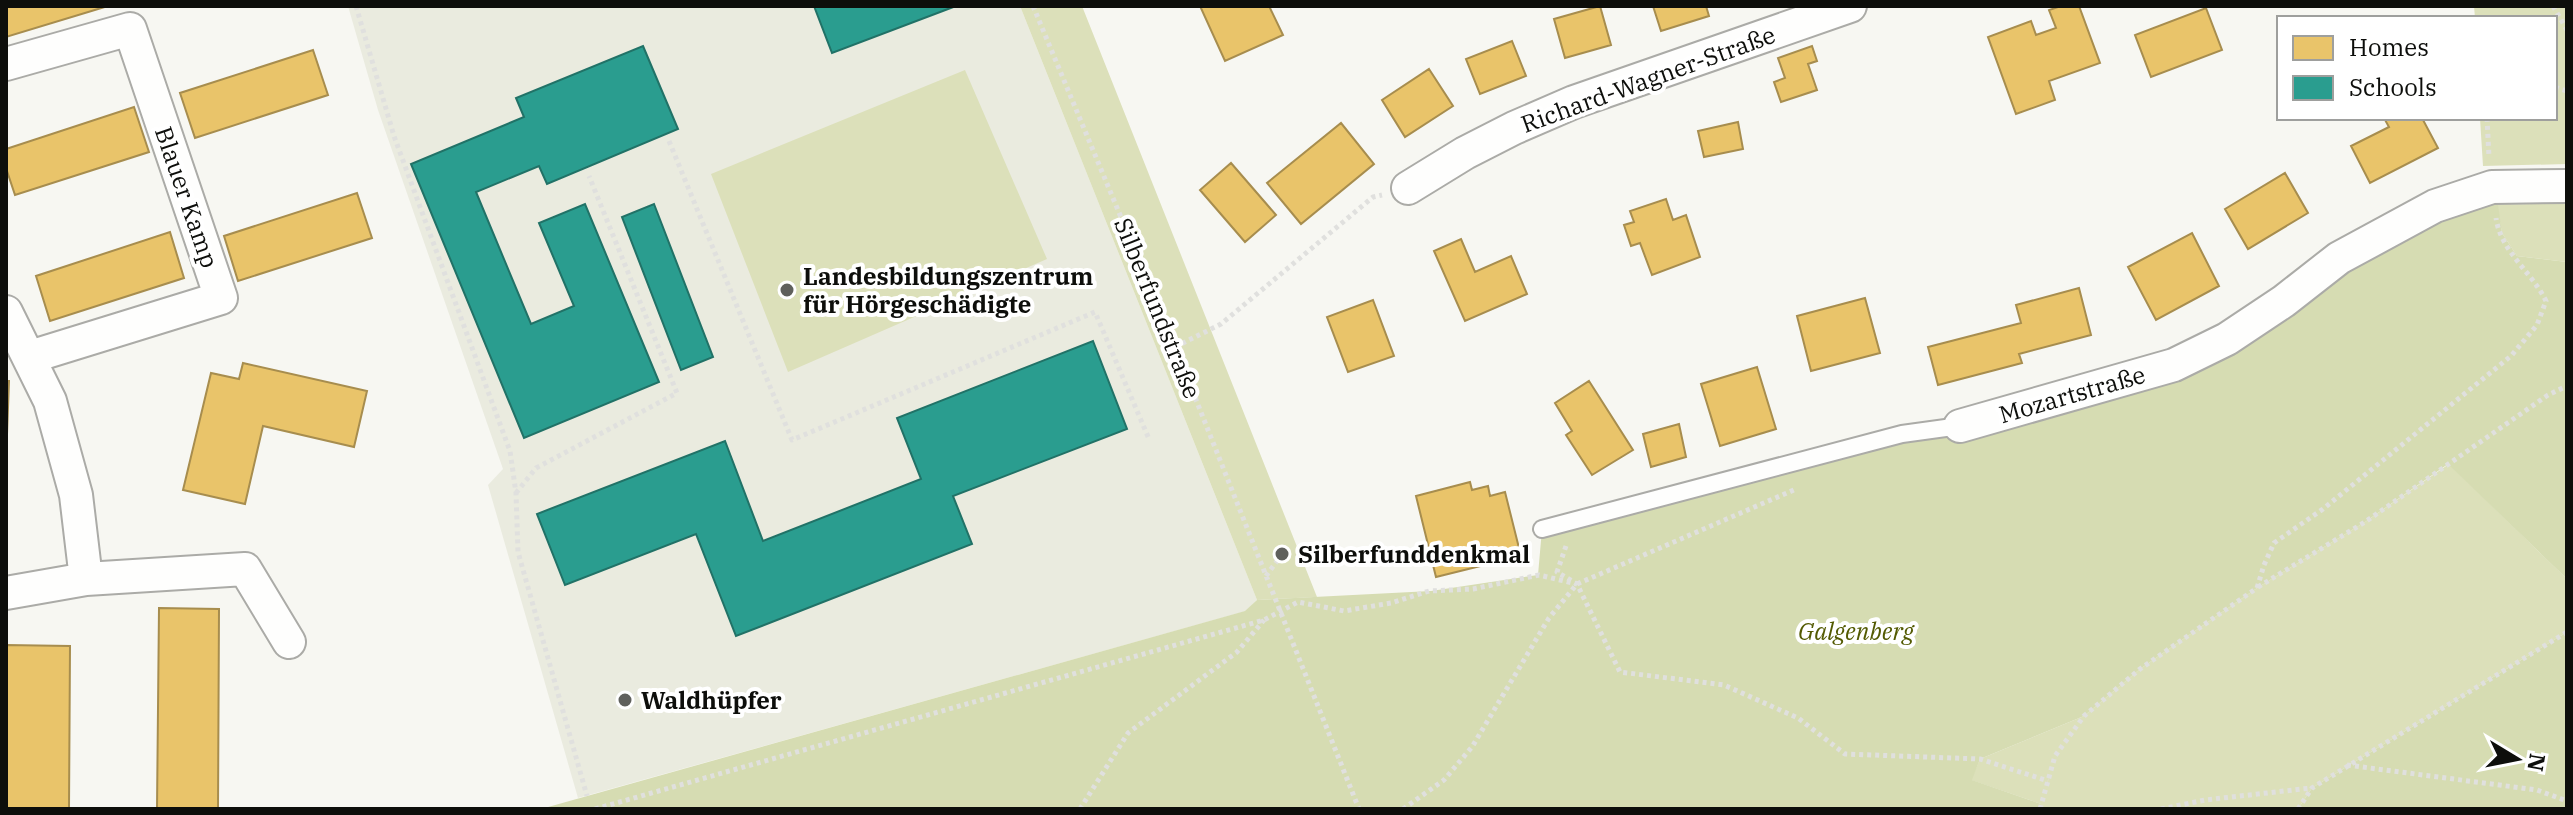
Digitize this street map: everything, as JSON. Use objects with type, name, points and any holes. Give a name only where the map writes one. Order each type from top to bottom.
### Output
[{"type":"street","name":"Richard-Wagner-Straße","points":[[1408,188],[1477,147],[1574,102],[1843,7]]},
{"type":"street","name":"Blauer Kamp","points":[[6,64],[130,29],[221,298],[30,357]]},
{"type":"street","name":"Mozartstraße","points":[[1960,426],[2174,365],[2227,339],[2284,301],[2339,258],[2435,206],[2492,187],[2567,186]]},
{"type":"street","points":[[6,312],[50,401],[76,495],[86,579]]},
{"type":"street","points":[[6,593],[86,579],[245,569],[289,642]]},
{"type":"lane","name":"Mozartstraße","points":[[1542,529],[1902,434],[1960,426]]},
{"type":"path","points":[[356,6],[394,136],[510,451],[516,493],[518,552],[587,796]]},
{"type":"path","name":"Silberfundstraße","points":[[1033,6],[1175,347],[1359,809]]},
{"type":"path","points":[[2553,6],[2567,30]]},
{"type":"path","points":[[669,141],[792,440],[1095,312],[1149,439]]},
{"type":"path","points":[[516,493],[536,468],[677,393],[589,176]]},
{"type":"path","points":[[1175,347],[1221,324],[1373,197],[1408,188]]},
{"type":"path","points":[[2257,588],[2274,543],[2323,509],[2511,356],[2537,325],[2546,301],[2538,284],[2498,234]]},
{"type":"path","points":[[2040,809],[2055,756],[2084,716],[2140,669],[2257,588],[2365,522],[2548,395],[2567,386]]},
{"type":"path","points":[[1403,809],[1444,780],[1472,747],[1549,618],[1577,584],[1808,483]]},
{"type":"path","points":[[1542,529],[1570,534],[1557,572],[1577,584],[1620,672],[1724,685],[1798,718],[1845,754],[1980,759],[2048,781]]},
{"type":"path","points":[[1265,577],[1280,557]]},
{"type":"path","points":[[595,809],[1264,620],[1298,602],[1344,611],[1391,603],[1429,591],[1473,589],[1539,575],[1577,584]]},
{"type":"path","points":[[1080,809],[1128,733],[1237,652],[1264,620]]},
{"type":"path","points":[[2298,809],[2312,788],[2567,632]]},
{"type":"path","points":[[2347,765],[2537,790],[2567,801]]},
{"type":"path","points":[[2161,809],[2205,800],[2312,788]]},
{"type":"shaded area","name":"Landesbildungszentrum für Hörgeschädigte","points":[[348,6],[1020,6],[1257,600],[1246,611],[578,798],[488,485],[503,469],[378,110]]},
{"type":"green space","points":[[1020,6],[1082,6],[1317,597],[1257,600]]},
{"type":"green space","points":[[2474,6],[2567,6],[2567,164],[2483,166],[2480,120],[2557,120],[2557,16],[2475,16]]},
{"type":"green space","points":[[965,70],[1047,259],[788,372],[711,174]]},
{"type":"green space","name":"Galgenberg","points":[[2567,186],[2567,203],[2498,205],[2502,233],[2517,256],[2567,262],[2567,579],[2448,464],[2365,522],[2257,588],[2140,669],[2084,716],[1980,759],[1972,780],[2041,804],[2040,809],[541,809],[1245,611],[1257,600],[1431,591],[1538,575],[1542,529],[2173,365],[2435,206]]},
{"type":"green space","points":[[2567,203],[2567,262],[2517,256],[2502,233],[2497,205]]},
{"type":"green space","points":[[2449,464],[2567,579],[2567,632],[2312,788],[2298,809],[2040,809],[2041,804],[1971,780],[1980,759],[2084,716],[2140,669],[2257,588],[2365,522]]},
{"type":"green space","points":[[2567,632],[2567,809],[2298,809],[2312,788]]},
{"type":"building: Homes","points":[[6,6],[108,6],[6,37]]},
{"type":"building: Homes","points":[[1200,6],[1269,6],[1283,35],[1225,61]]},
{"type":"building: Homes","points":[[1600,6],[1611,45],[1565,58],[1554,19]]},
{"type":"building: Homes","points":[[1653,6],[1706,6],[1709,16],[1661,31]]},
{"type":"building: Homes","points":[[2079,6],[2100,63],[2049,81],[2055,100],[2016,114],[1988,37],[2031,21],[2036,35],[2056,28],[2049,10]]},
{"type":"building: Homes","points":[[2206,8],[2222,50],[2151,77],[2135,35]]},
{"type":"building: Homes","points":[[1512,41],[1526,76],[1480,94],[1466,59]]},
{"type":"building: Homes","points":[[1812,46],[1817,61],[1808,64],[1817,90],[1781,102],[1774,82],[1785,78],[1778,58]]},
{"type":"building: Homes","points":[[313,50],[328,95],[195,138],[180,93]]},
{"type":"building: Homes","points":[[1429,69],[1453,106],[1405,137],[1382,100]]},
{"type":"building: Homes","points":[[134,107],[149,152],[15,195],[6,168],[6,149]]},
{"type":"building: Homes","points":[[2385,120],[2423,120],[2438,148],[2370,183],[2351,146],[2389,127]]},
{"type":"building: Homes","points":[[1738,122],[1743,149],[1704,157],[1698,131]]},
{"type":"building: Homes","points":[[1341,123],[1374,164],[1301,224],[1267,183]]},
{"type":"building: Homes","points":[[1231,163],[1276,215],[1245,242],[1200,190]]},
{"type":"building: Homes","points":[[2285,173],[2308,213],[2248,249],[2225,209]]},
{"type":"building: Homes","points":[[357,193],[372,238],[238,281],[224,236]]},
{"type":"building: Homes","points":[[1666,199],[1673,220],[1686,215],[1700,257],[1652,275],[1640,243],[1631,246],[1624,225],[1634,222],[1630,211]]},
{"type":"building: Homes","points":[[170,232],[184,278],[50,321],[36,276]]},
{"type":"building: Homes","points":[[2192,233],[2219,286],[2156,320],[2128,267]]},
{"type":"building: Homes","points":[[1461,239],[1475,272],[1511,256],[1527,294],[1465,321],[1434,251]]},
{"type":"building: Homes","points":[[2079,288],[2091,335],[2019,354],[2022,363],[1938,385],[1928,347],[2021,323],[2016,305]]},
{"type":"building: Homes","points":[[1865,298],[1880,353],[1811,371],[1797,316]]},
{"type":"building: Homes","points":[[1373,300],[1394,356],[1348,372],[1327,317]]},
{"type":"building: Homes","points":[[243,363],[367,391],[354,447],[263,426],[245,504],[183,490],[211,373],[239,379]]},
{"type":"building: Homes","points":[[1757,367],[1776,429],[1720,446],[1701,384]]},
{"type":"building: Homes","points":[[6,381],[9,381],[6,461]]},
{"type":"building: Homes","points":[[1589,381],[1633,450],[1592,475],[1566,435],[1572,431],[1555,403]]},
{"type":"building: Homes","points":[[1679,424],[1686,457],[1651,467],[1643,434]]},
{"type":"building: Homes","points":[[1470,482],[1472,490],[1488,486],[1490,496],[1505,492],[1521,556],[1436,577],[1416,496]]},
{"type":"building: Homes","points":[[159,608],[219,609],[218,809],[157,809]]},
{"type":"building: Homes","points":[[6,645],[70,646],[69,809],[6,809]]},
{"type":"building: Schools","points":[[814,6],[956,6],[832,53]]},
{"type":"building: Schools","points":[[643,46],[678,129],[547,184],[539,166],[476,192],[531,324],[574,306],[539,223],[585,204],[659,382],[524,438],[411,164],[524,117],[516,98]]},
{"type":"building: Schools","points":[[654,204],[713,357],[681,370],[622,217]]},
{"type":"building: Schools","points":[[1093,341],[1127,429],[953,496],[972,544],[736,636],[696,534],[565,585],[537,514],[725,441],[763,541],[921,479],[897,418]]},
{"type":"place","name":"Landesbildungszentrum für Hörgeschädigte","points":[[787,290]]},
{"type":"place","name":"Silberfunddenkmal","points":[[1282,554]]},
{"type":"place","name":"Waldhüpfer","points":[[625,700]]}]
